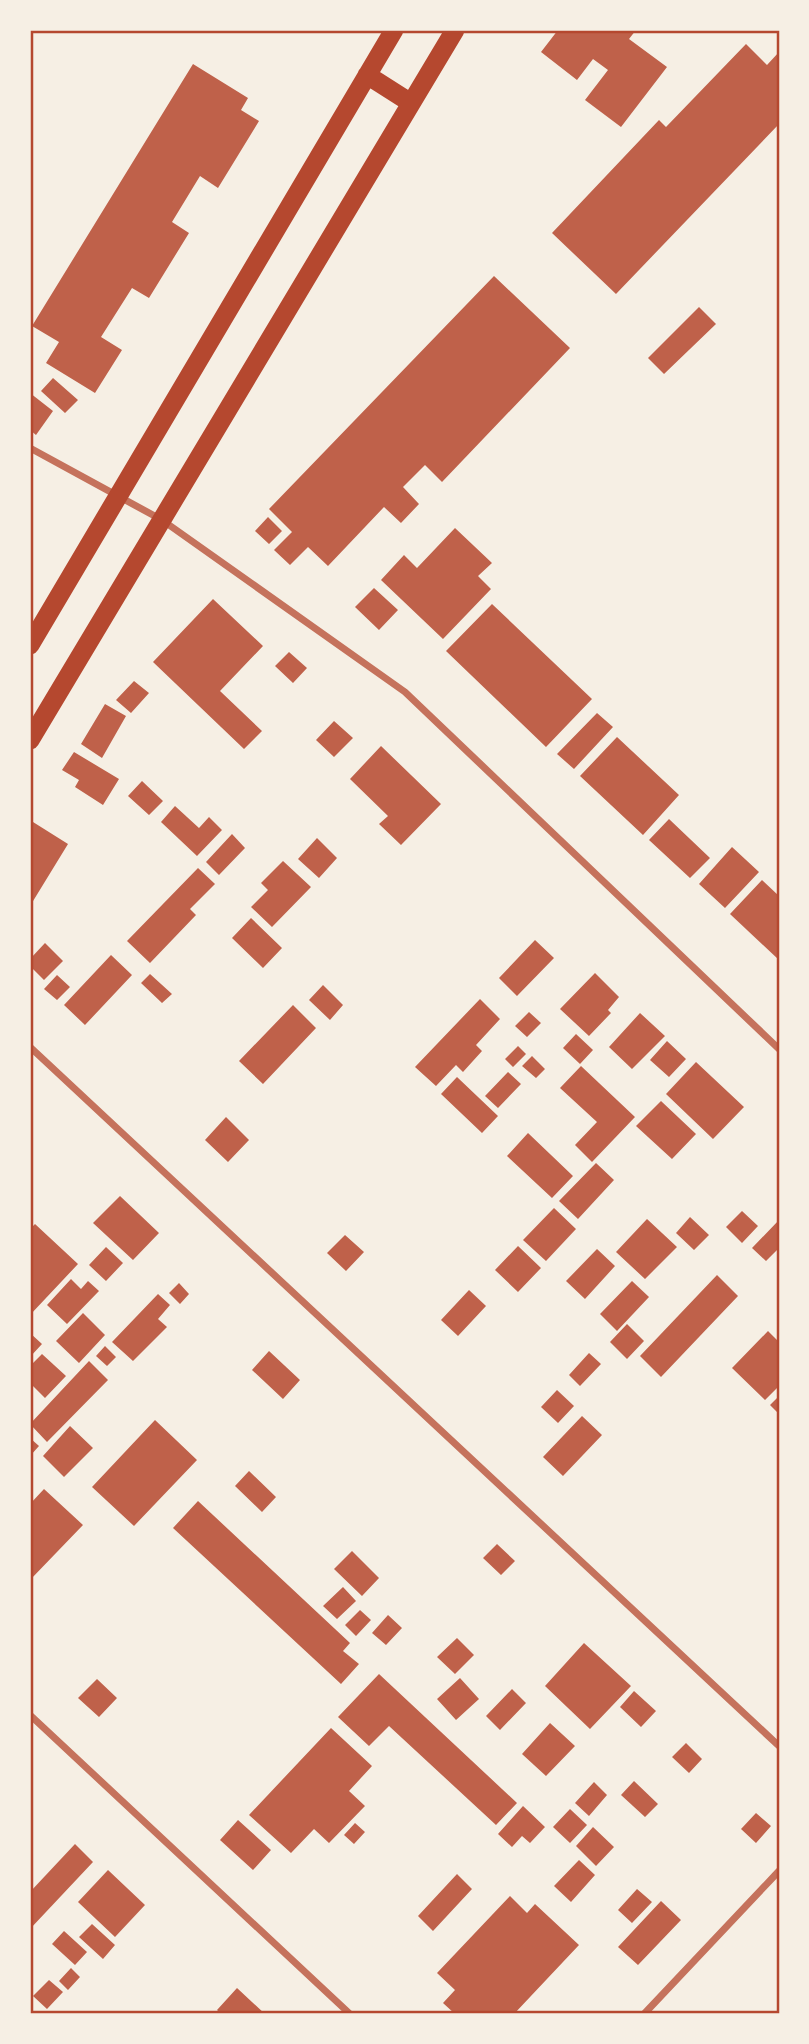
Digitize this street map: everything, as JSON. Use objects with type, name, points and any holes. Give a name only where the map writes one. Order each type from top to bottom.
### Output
[{"type":"highway","points":[[30,645],[394,30]]},
{"type":"highway","points":[[30,740],[455,30]]},
{"type":"highway","points":[[367,75],[411,103]]},
{"type":"street","points":[[30,448],[162,520],[405,692],[779,1049]]},
{"type":"street","points":[[30,1047],[779,1746]]},
{"type":"street","points":[[30,1715],[350,2014]]},
{"type":"street","points":[[644,2014],[779,1871]]},
{"type":"building","points":[[558,30],[636,30],[629,39],[667,67],[621,127],[585,100],[608,70],[593,59],[577,80],[541,52]]},
{"type":"building","points":[[746,44],[767,65],[779,52],[779,124],[616,294],[552,233],[659,120],[666,127]]},
{"type":"building","points":[[193,64],[248,98],[241,110],[259,121],[218,188],[200,176],[172,222],[189,233],[149,298],[132,288],[101,337],[122,350],[95,393],[46,363],[59,342],[32,326]]},
{"type":"building","points":[[494,276],[570,348],[442,482],[425,465],[403,487],[419,504],[401,523],[384,507],[328,566],[308,547],[290,565],[274,550],[292,532],[269,509]]},
{"type":"building","points":[[699,307],[716,324],[664,374],[648,358]]},
{"type":"building","points":[[53,378],[78,400],[65,413],[41,391]]},
{"type":"building","points":[[30,393],[53,411],[36,435],[30,430]]},
{"type":"building","points":[[268,517],[282,531],[269,544],[255,531]]},
{"type":"building","points":[[455,528],[492,563],[478,576],[491,589],[443,639],[381,580],[404,555],[417,568]]},
{"type":"building","points":[[374,588],[398,610],[379,630],[355,607]]},
{"type":"building","points":[[213,599],[263,646],[220,691],[262,731],[244,749],[153,662]]},
{"type":"building","points":[[492,604],[592,699],[546,747],[446,651]]},
{"type":"building","points":[[289,652],[307,668],[293,683],[275,666]]},
{"type":"building","points":[[134,681],[149,693],[131,713],[116,700]]},
{"type":"building","points":[[105,704],[126,716],[102,758],[81,744]]},
{"type":"building","points":[[597,713],[613,727],[574,769],[557,754]]},
{"type":"building","points":[[334,721],[353,738],[334,757],[316,740]]},
{"type":"building","points":[[617,737],[679,795],[643,835],[580,776]]},
{"type":"building","points":[[381,746],[441,804],[401,845],[379,824],[388,816],[350,779]]},
{"type":"building","points":[[74,752],[119,779],[103,805],[75,787],[79,780],[62,770]]},
{"type":"building","points":[[142,781],[163,801],[149,815],[128,796]]},
{"type":"building","points":[[175,806],[199,828],[209,817],[222,830],[197,856],[161,822]]},
{"type":"building","points":[[669,819],[710,858],[690,878],[649,840]]},
{"type":"building","points":[[33,822],[68,844],[30,906],[30,827]]},
{"type":"building","points":[[232,834],[245,848],[219,875],[206,862]]},
{"type":"building","points":[[317,838],[337,858],[319,878],[298,859]]},
{"type":"building","points":[[732,847],[759,872],[725,908],[699,884]]},
{"type":"building","points":[[283,861],[311,887],[272,927],[251,907],[268,890],[261,883]]},
{"type":"building","points":[[198,868],[215,884],[190,909],[196,915],[150,963],[127,941]]},
{"type":"building","points":[[762,880],[779,896],[779,960],[730,914]]},
{"type":"building","points":[[251,918],[282,948],[263,968],[232,938]]},
{"type":"building","points":[[535,940],[554,958],[517,996],[499,978]]},
{"type":"building","points":[[45,943],[63,961],[44,980],[30,966],[30,959]]},
{"type":"building","points":[[111,955],[132,975],[85,1025],[64,1005]]},
{"type":"building","points":[[595,973],[619,997],[608,1010],[611,1013],[589,1036],[560,1009]]},
{"type":"building","points":[[150,974],[172,994],[162,1003],[141,983]]},
{"type":"building","points":[[57,975],[70,987],[57,1000],[44,989]]},
{"type":"building","points":[[323,985],[343,1005],[330,1020],[309,1000]]},
{"type":"building","points":[[480,999],[500,1019],[476,1045],[482,1051],[463,1072],[456,1065],[436,1086],[415,1067]]},
{"type":"building","points":[[293,1005],[316,1028],[263,1084],[239,1061]]},
{"type":"building","points":[[529,1012],[541,1023],[527,1037],[515,1026]]},
{"type":"building","points":[[640,1013],[665,1036],[632,1069],[609,1047]]},
{"type":"building","points":[[576,1034],[593,1050],[580,1064],[563,1048]]},
{"type":"building","points":[[667,1041],[686,1059],[669,1077],[650,1060]]},
{"type":"building","points":[[518,1046],[526,1054],[513,1067],[505,1059]]},
{"type":"building","points":[[532,1056],[545,1069],[536,1078],[522,1066]]},
{"type":"building","points":[[696,1062],[744,1107],[713,1139],[666,1094]]},
{"type":"building","points":[[581,1066],[635,1117],[592,1162],[575,1145],[597,1122],[560,1088]]},
{"type":"building","points":[[508,1072],[521,1084],[498,1108],[485,1096]]},
{"type":"building","points":[[457,1077],[498,1116],[482,1133],[441,1094]]},
{"type":"building","points":[[661,1101],[696,1134],[672,1159],[636,1126]]},
{"type":"building","points":[[226,1117],[249,1140],[228,1162],[205,1140]]},
{"type":"building","points":[[528,1133],[573,1176],[552,1198],[507,1156]]},
{"type":"building","points":[[596,1163],[614,1180],[578,1219],[559,1201]]},
{"type":"building","points":[[120,1196],[159,1233],[133,1260],[93,1223]]},
{"type":"building","points":[[554,1208],[576,1229],[546,1261],[523,1240]]},
{"type":"building","points":[[742,1211],[758,1226],[742,1243],[726,1227]]},
{"type":"building","points":[[690,1217],[709,1235],[694,1250],[676,1233]]},
{"type":"building","points":[[647,1219],[677,1247],[645,1279],[616,1252]]},
{"type":"building","points":[[779,1220],[779,1248],[766,1261],[752,1248]]},
{"type":"building","points":[[35,1224],[78,1264],[30,1315],[30,1229]]},
{"type":"building","points":[[345,1235],[364,1252],[346,1271],[327,1253]]},
{"type":"building","points":[[518,1246],[541,1268],[518,1292],[495,1270]]},
{"type":"building","points":[[106,1247],[123,1263],[106,1281],[89,1265]]},
{"type":"building","points":[[597,1249],[615,1266],[585,1299],[566,1281]]},
{"type":"building","points":[[717,1275],[738,1296],[661,1377],[640,1356]]},
{"type":"building","points":[[71,1279],[81,1289],[88,1281],[99,1291],[67,1324],[47,1305]]},
{"type":"building","points":[[632,1281],[649,1297],[617,1331],[600,1314]]},
{"type":"building","points":[[179,1283],[189,1294],[180,1304],[169,1293]]},
{"type":"building","points":[[469,1290],[486,1306],[458,1336],[441,1320]]},
{"type":"building","points":[[158,1294],[170,1305],[158,1319],[167,1327],[133,1361],[112,1342]]},
{"type":"building","points":[[83,1313],[105,1335],[79,1363],[56,1341]]},
{"type":"building","points":[[627,1324],[644,1341],[627,1359],[610,1342]]},
{"type":"building","points":[[768,1331],[779,1342],[779,1386],[765,1400],[732,1368]]},
{"type":"building","points":[[30,1333],[42,1344],[30,1357]]},
{"type":"building","points":[[105,1346],[116,1357],[107,1366],[96,1356]]},
{"type":"building","points":[[269,1351],[300,1380],[283,1399],[252,1370]]},
{"type":"building","points":[[589,1353],[601,1364],[580,1386],[569,1375]]},
{"type":"building","points":[[42,1354],[66,1376],[45,1398],[30,1383],[30,1366]]},
{"type":"building","points":[[89,1361],[108,1380],[47,1442],[30,1424]]},
{"type":"building","points":[[557,1390],[574,1406],[558,1423],[541,1407]]},
{"type":"building","points":[[779,1396],[779,1414],[770,1405]]},
{"type":"building","points":[[582,1416],[602,1435],[563,1476],[543,1457]]},
{"type":"building","points":[[155,1420],[197,1460],[134,1526],[92,1487]]},
{"type":"building","points":[[70,1426],[93,1448],[64,1477],[43,1456]]},
{"type":"building","points":[[30,1438],[39,1446],[30,1456]]},
{"type":"building","points":[[249,1471],[276,1497],[262,1512],[235,1486]]},
{"type":"building","points":[[44,1489],[83,1525],[30,1580],[30,1504]]},
{"type":"building","points":[[198,1501],[350,1643],[343,1651],[359,1664],[341,1684],[173,1528]]},
{"type":"building","points":[[497,1544],[515,1561],[501,1575],[483,1558]]},
{"type":"building","points":[[352,1551],[379,1578],[362,1596],[334,1569]]},
{"type":"building","points":[[343,1587],[356,1601],[337,1619],[323,1606]]},
{"type":"building","points":[[360,1610],[371,1620],[356,1636],[345,1625]]},
{"type":"building","points":[[388,1615],[402,1628],[386,1645],[372,1633]]},
{"type":"building","points":[[457,1638],[474,1655],[455,1674],[437,1657]]},
{"type":"building","points":[[584,1643],[631,1686],[590,1729],[545,1686]]},
{"type":"building","points":[[379,1674],[517,1803],[496,1825],[389,1726],[369,1746],[338,1717]]},
{"type":"building","points":[[460,1678],[479,1699],[456,1720],[437,1699]]},
{"type":"building","points":[[97,1679],[117,1698],[99,1717],[78,1698]]},
{"type":"building","points":[[512,1689],[526,1703],[500,1730],[486,1716]]},
{"type":"building","points":[[634,1691],[656,1711],[641,1727],[620,1707]]},
{"type":"building","points":[[550,1723],[575,1746],[546,1776],[522,1754]]},
{"type":"building","points":[[331,1728],[372,1766],[349,1791],[365,1806],[329,1843],[314,1829],[291,1853],[249,1815]]},
{"type":"building","points":[[686,1743],[702,1759],[689,1773],[672,1757]]},
{"type":"building","points":[[634,1781],[658,1804],[645,1817],[621,1795]]},
{"type":"building","points":[[594,1782],[607,1795],[589,1816],[575,1803]]},
{"type":"building","points":[[523,1806],[545,1827],[530,1843],[522,1836],[512,1847],[498,1834]]},
{"type":"building","points":[[570,1809],[587,1825],[570,1843],[553,1827]]},
{"type":"building","points":[[756,1813],[771,1826],[756,1843],[741,1829]]},
{"type":"building","points":[[238,1820],[271,1850],[253,1870],[220,1840]]},
{"type":"building","points":[[355,1823],[365,1832],[354,1844],[344,1835]]},
{"type":"building","points":[[593,1827],[614,1847],[596,1866],[576,1846]]},
{"type":"building","points":[[75,1844],[93,1862],[30,1929],[30,1892]]},
{"type":"building","points":[[579,1860],[595,1875],[571,1902],[554,1886]]},
{"type":"building","points":[[108,1870],[145,1905],[115,1937],[78,1902]]},
{"type":"building","points":[[457,1874],[472,1889],[433,1931],[418,1916]]},
{"type":"building","points":[[637,1889],[652,1902],[632,1923],[618,1910]]},
{"type":"building","points":[[510,1896],[527,1913],[535,1904],[579,1945],[514,2014],[455,2014],[443,2003],[455,1990],[437,1973]]},
{"type":"building","points":[[661,1901],[681,1920],[638,1965],[618,1947]]},
{"type":"building","points":[[92,1924],[115,1945],[103,1959],[79,1937]]},
{"type":"building","points":[[64,1931],[87,1952],[75,1965],[52,1944]]},
{"type":"building","points":[[71,1968],[80,1977],[68,1990],[59,1981]]},
{"type":"building","points":[[49,1980],[63,1992],[47,2009],[33,1996]]},
{"type":"building","points":[[237,1988],[265,2014],[221,2014],[217,2010]]}]
